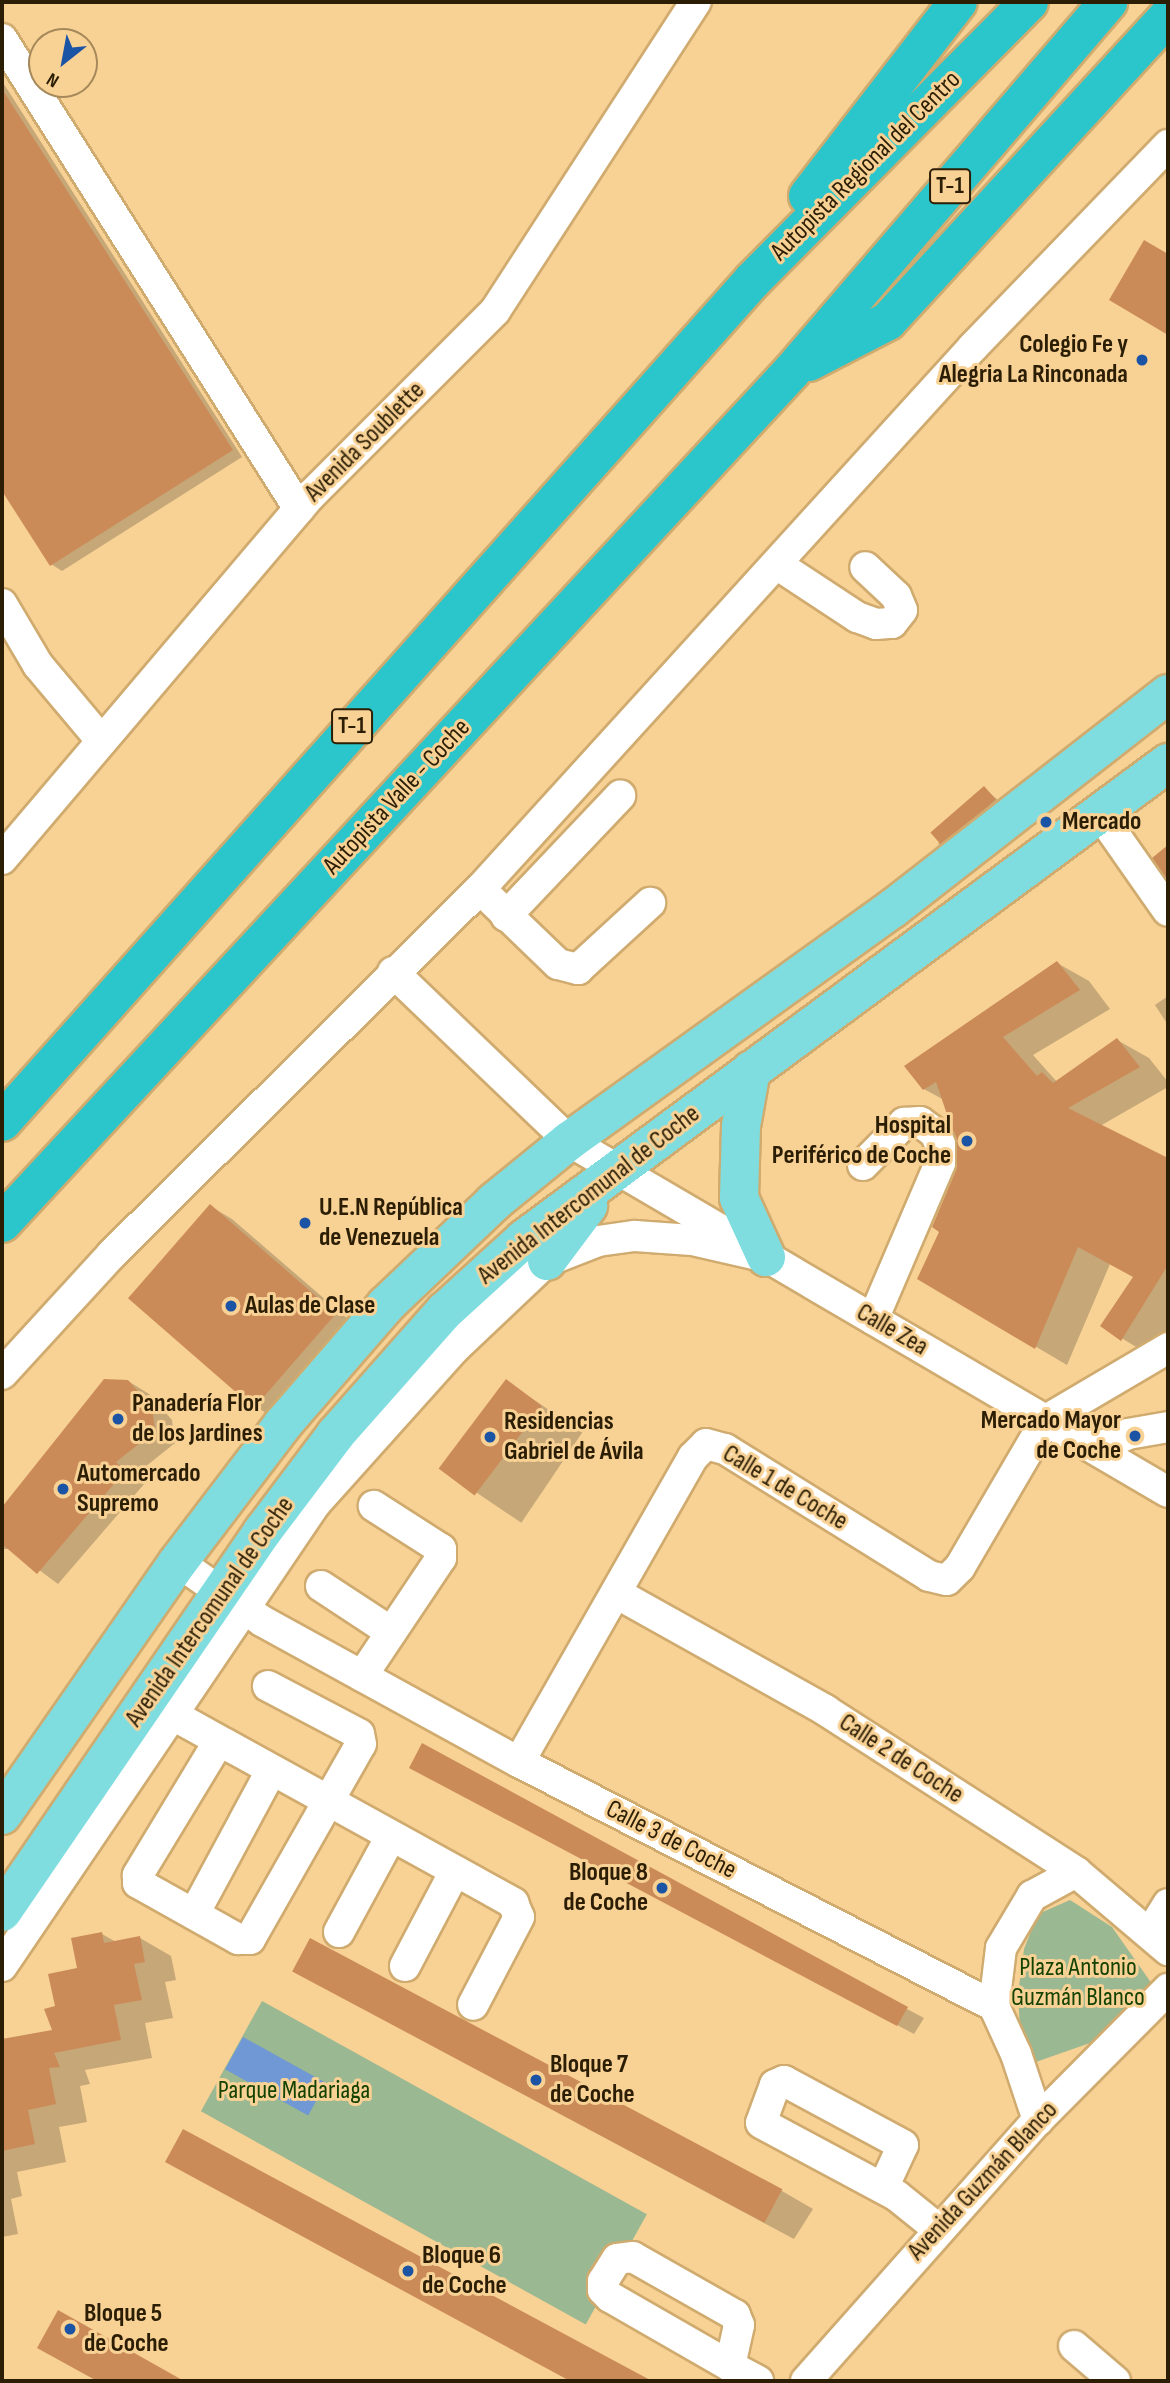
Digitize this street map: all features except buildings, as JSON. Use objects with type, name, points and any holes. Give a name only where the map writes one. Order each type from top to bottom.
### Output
[{"type":"highway","points":[[706,332],[958,2]]},
{"type":"highway","name":"Autopista Regional del Centro","points":[[706,332],[1029,2]]},
{"type":"highway","name":"T-1","points":[[792,371],[1108,2]]},
{"type":"highway","points":[[792,371],[888,321],[1168,16]]},
{"type":"highway","name":"T-1","points":[[2,1122],[706,332]]},
{"type":"highway","name":"Autopista Valle - Coche","points":[[2,1223],[792,371]]},
{"type":"main road","name":"Avenida Intercomunal de Coche","points":[[2,1815],[178,1562],[283,1424],[386,1305],[494,1202],[569,1141],[892,909],[1168,694]]},
{"type":"main road","name":"Avenida Intercomunal de Coche","points":[[2,1912],[233,1600],[305,1497],[336,1434],[445,1311],[524,1239],[1168,764]]},
{"type":"main road","points":[[751,1070],[741,1126],[739,1198],[766,1257]]},
{"type":"main road","points":[[547,1261],[614,1171]]},
{"type":"main road","points":[[233,1600],[305,1497]]},
{"type":"street","name":"Avenida Soublette","points":[[2,859],[299,509],[495,312],[696,2]]},
{"type":"street","points":[[2,39],[299,509]]},
{"type":"street","points":[[2,1374],[112,1254],[393,972],[480,889],[778,565],[973,347],[1168,145]]},
{"type":"street","points":[[778,565],[857,617],[876,624],[892,623],[902,610],[896,596],[865,567]]},
{"type":"street","points":[[2,604],[38,665],[101,740]]},
{"type":"street","points":[[506,916],[620,796]]},
{"type":"street","points":[[1100,814],[1168,911]]},
{"type":"street","points":[[480,889],[558,964],[578,969],[650,903]]},
{"type":"street","points":[[393,972],[569,1141]]},
{"type":"street","points":[[863,1165],[904,1124],[920,1122],[935,1133],[940,1144],[940,1163],[873,1319]]},
{"type":"street","name":"Calle Zea","points":[[569,1141],[614,1171],[1168,1492]]},
{"type":"street","points":[[547,1261],[598,1241],[635,1236],[692,1240],[766,1257]]},
{"type":"street","name":"Avenida Intercomunal de Coche","points":[[305,1497],[547,1261]]},
{"type":"street","points":[[1046,1420],[1168,1348]]},
{"type":"street","name":"Calle 1 de Coche","points":[[519,1762],[693,1457],[706,1444],[725,1448],[929,1576],[947,1580],[960,1567],[1046,1420]]},
{"type":"street","points":[[1096,1449],[1128,1434],[1168,1427]]},
{"type":"street","points":[[362,1676],[436,1566],[441,1549],[374,1506]]},
{"type":"street","name":"Calle 3 de Coche","points":[[178,1562],[233,1600],[362,1676],[519,1762],[994,2006]]},
{"type":"street","points":[[321,1586],[391,1632]]},
{"type":"street","name":"Calle 2 de Coche","points":[[616,1593],[825,1710],[1076,1872],[1159,1941]]},
{"type":"street","name":"Avenida Intercomunal de Coche","points":[[2,1966],[173,1715],[233,1600]]},
{"type":"street","points":[[219,1741],[138,1875],[143,1888],[238,1939],[250,1939],[358,1756],[359,1734],[268,1686]]},
{"type":"street","points":[[173,1715],[390,1838],[513,1903],[519,1917],[473,2005]]},
{"type":"street","points":[[194,1914],[271,1771]]},
{"type":"street","points":[[339,1932],[390,1838]]},
{"type":"street","points":[[405,1966],[455,1871]]},
{"type":"street","points":[[1038,2120],[1016,2054],[994,2006],[1001,1948],[1032,1896],[1076,1872]]},
{"type":"street","points":[[1159,1941],[1168,1904]]},
{"type":"street","name":"Avenida Guzmán Blanco","points":[[806,2381],[938,2229],[1038,2120],[1168,1989]]},
{"type":"street","points":[[884,2188],[903,2145],[784,2081],[775,2085],[761,2123],[884,2188],[938,2229]]},
{"type":"street","points":[[1074,2346],[1115,2381]]},
{"type":"street","points":[[730,2366],[758,2381]]},
{"type":"green space","name":"Plaza Antonio Guzmán Blanco","points":[[1070,1900],[1112,1927],[1152,1984],[1110,2036],[1033,2063],[1021,2048],[1018,1994],[1024,1949],[1038,1914]]},
{"type":"green space","name":"Parque Madariaga","points":[[262,2001],[647,2214],[586,2325],[201,2111]]},
{"type":"water","points":[[243,2037],[326,2083],[308,2115],[225,2069]]},
{"type":"place","name":"Colegio Fe y Alegria La Rinconada","points":[[1142,360]]},
{"type":"place","name":"Mercado","points":[[1046,822]]},
{"type":"place","name":"Hospital Periférico de Coche","points":[[967,1141]]},
{"type":"place","name":"U.E.N República de Venezuela","points":[[305,1223]]},
{"type":"place","name":"Aulas de Clase","points":[[231,1306]]},
{"type":"place","name":"Panadería Flor de los Jardines","points":[[118,1419]]},
{"type":"place","name":"Mercado Mayor de Coche","points":[[1135,1436]]},
{"type":"place","name":"Residencias Gabriel de Ávila","points":[[490,1437]]},
{"type":"place","name":"Automercado Supremo","points":[[63,1489]]},
{"type":"place","name":"Bloque 8 de Coche","points":[[662,1888]]},
{"type":"place","name":"Bloque 7 de Coche","points":[[536,2080]]},
{"type":"place","name":"Bloque 6 de Coche","points":[[408,2271]]},
{"type":"place","name":"Bloque 5 de Coche","points":[[70,2329]]}]
